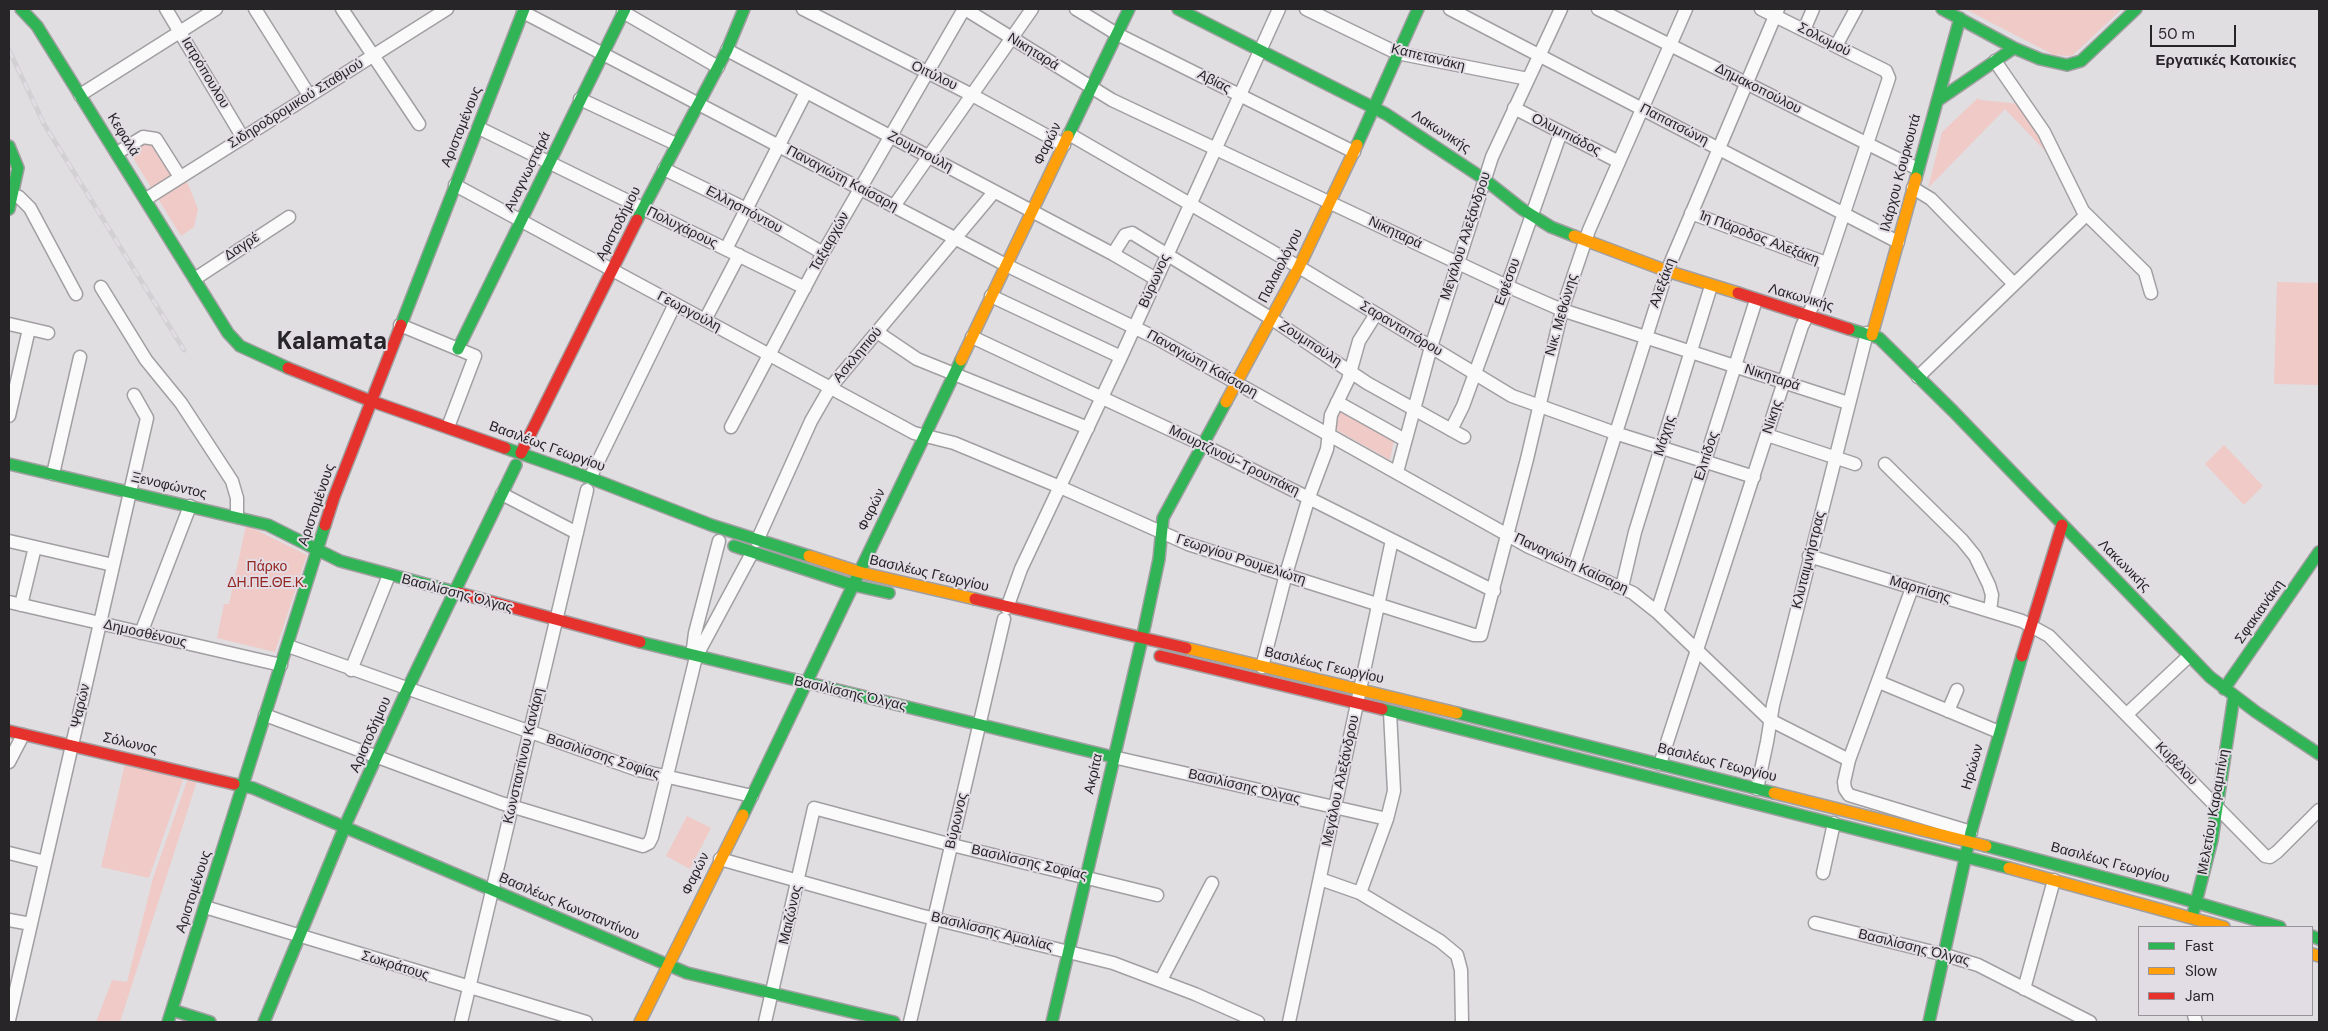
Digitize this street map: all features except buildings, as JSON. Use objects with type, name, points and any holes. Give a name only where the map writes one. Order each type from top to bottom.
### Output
[{"type":"main road","points":[[11,16],[21,9]]},
{"type":"main road","name":"Κεφαλά","points":[[21,9],[37,26],[196,278],[228,333],[244,349],[371,400]]},
{"type":"main road","name":"Αριστοδήμου","points":[[521,453],[676,144],[718,67],[744,9]]},
{"type":"main road","name":"Φαρών","points":[[640,1022],[752,796],[1129,9]]},
{"type":"main road","name":"Λακωνικής","points":[[1178,9],[1261,49],[1375,108],[1484,179],[1532,216],[1551,227],[1667,271],[1870,334],[1882,340],[2189,656],[2224,689],[2319,754]]},
{"type":"main road","name":"Παλαιολόγου","points":[[1160,531],[1166,511],[1237,384],[1299,267],[1375,108],[1397,53],[1418,9]]},
{"type":"main road","points":[[1942,9],[2014,48],[2053,63],[2067,65],[2077,63],[2136,9]]},
{"type":"main road","name":"Αριστομένους","points":[[168,1022],[334,497],[523,11]]},
{"type":"main road","name":"Αναγνωσταρά","points":[[458,349],[624,11]]},
{"type":"main road","name":"Ιλάρχου Κουρκουτά","points":[[1870,334],[1898,242],[1960,18]]},
{"type":"main road","points":[[1937,100],[2014,48]]},
{"type":"main road","points":[[9,146],[18,168],[9,209]]},
{"type":"main road","name":"Βασιλέως Γεωργίου","points":[[371,400],[521,453],[586,485],[719,541],[755,547],[859,572],[1005,616],[1129,636],[1262,666],[1757,789],[1970,837],[2276,926]]},
{"type":"main road","points":[[366,412],[382,418]]},
{"type":"main road","name":"Ξενοφώντος","points":[[9,464],[277,528],[317,550]]},
{"type":"main road","name":"Αριστοδήμου","points":[[264,1022],[298,936],[407,690],[516,465]]},
{"type":"main road","name":"Βασιλέως Γεωργίου","points":[[586,485],[853,585],[901,596]]},
{"type":"main road","name":"Ηρώων","points":[[1929,1022],[1970,837],[1999,732],[2062,525]]},
{"type":"main road","name":"Ακρίτα","points":[[1052,1022],[1063,950],[1105,755],[1142,639],[1159,559],[1160,531]]},
{"type":"main road","name":"Βασιλίσσης Όλγας","points":[[317,550],[340,561],[389,575],[696,658],[1105,755]]},
{"type":"main road","name":"Σφακιανάκη","points":[[2224,689],[2319,552]]},
{"type":"main road","name":"Βασιλέως Γεωργίου","points":[[1129,636],[1126,648],[1139,652],[1358,704],[1834,823],[2054,880],[2191,922],[2217,926]]},
{"type":"main road","name":"Μελετίου Καραμπίνη","points":[[2191,922],[2206,865],[2234,696]]},
{"type":"main road","name":"Σόλωνος","points":[[9,731],[244,786]]},
{"type":"main road","name":"Βασιλέως Κωνσταντίνου","points":[[244,786],[346,826],[692,974],[894,1022]]},
{"type":"main road","name":"Ακρίτα","points":[[1080,875],[1088,819]]},
{"type":"main road","name":"Ακρίτα","points":[[1041,1022],[1063,950]]},
{"type":"main road","points":[[172,1010],[210,1022]]},
{"type":"street","name":"Ιατρόπουλου","points":[[166,9],[243,138]]},
{"type":"street","points":[[80,95],[216,9]]},
{"type":"street","points":[[255,9],[309,95]]},
{"type":"street","points":[[342,9],[418,124]]},
{"type":"street","name":"Σιδηροδρομικού Σταθμού","points":[[146,199],[447,9]]},
{"type":"street","name":"Οιτύλου","points":[[803,9],[928,74],[1067,140]]},
{"type":"street","name":"Ταξιαρχών","points":[[731,426],[823,254],[964,9]]},
{"type":"street","name":"Νικηταρά","points":[[964,9],[1091,89],[1507,286],[1562,310],[1848,403]]},
{"type":"street","points":[[894,206],[1032,9]]},
{"type":"street","name":"Αβίας","points":[[1076,9],[1117,34],[1354,152]]},
{"type":"street","name":"Βύρωνος","points":[[910,1022],[1005,616],[1021,569],[1135,327],[1189,204],[1279,9]]},
{"type":"street","name":"Καπετανάκη","points":[[1306,9],[1397,53],[1528,79]]},
{"type":"street","name":"Παπατσώνη","points":[[1450,9],[1898,242]]},
{"type":"street","name":"Μεγάλου Αλεξάνδρου","points":[[1397,472],[1431,347],[1493,152],[1562,9]]},
{"type":"street","name":"Δημακοπούλου","points":[[1598,9],[1918,169]]},
{"type":"street","name":"Νικ. Μεθώνης","points":[[1481,635],[1527,459],[1562,310],[1585,241],[1686,9]]},
{"type":"street","name":"Σολωμού","points":[[1761,9],[1776,12],[1804,30],[1886,72]]},
{"type":"street","points":[[1804,30],[1813,9]]},
{"type":"street","points":[[1836,46],[1856,9]]},
{"type":"street","name":"Παναγιώτη Καίσαρη","points":[[523,11],[1006,265],[1135,327],[1540,552],[1622,587],[1641,598],[1657,612],[1770,720],[1849,760]]},
{"type":"street","points":[[624,11],[718,67]]},
{"type":"street","name":"Αλεξάκη","points":[[1574,566],[1667,271],[1776,12]]},
{"type":"street","name":"Ζουμπούλη","points":[[726,50],[1113,254],[1156,279]]},
{"type":"street","points":[[1995,61],[2044,132],[2086,215],[2145,272],[2150,281],[2151,293]]},
{"type":"street","name":"Νίκης","points":[[1660,764],[1802,326],[1808,315],[1844,213],[1889,78],[1886,72]]},
{"type":"street","points":[[726,249],[806,92]]},
{"type":"street","points":[[580,99],[676,144]]},
{"type":"street","name":"Ολυμπιάδος","points":[[1514,108],[1619,162]]},
{"type":"street","name":"Πολυχάρους","points":[[479,128],[805,288]]},
{"type":"street","name":"Εφέσου","points":[[1451,430],[1507,286],[1561,132]]},
{"type":"street","points":[[117,154],[143,136],[156,139],[180,178]]},
{"type":"street","name":"Σαρανταπόρου","points":[[1067,140],[1189,204],[1299,267],[1512,396],[1538,407],[1615,433],[1754,477]]},
{"type":"street","name":"Ελλησπόντου","points":[[664,168],[746,210],[823,254]]},
{"type":"street","name":"Γεωργούλη","points":[[456,185],[522,219],[830,388],[924,436]]},
{"type":"street","points":[[1913,188],[1931,199],[2014,284]]},
{"type":"street","name":"Ασκληπιού","points":[[696,658],[755,547],[811,421],[830,388],[994,192]]},
{"type":"street","points":[[11,193],[30,208],[76,294]]},
{"type":"street","name":"1η Πάροδος Αλεξάκη","points":[[1691,213],[1826,263]]},
{"type":"street","points":[[1918,377],[2086,215]]},
{"type":"street","name":"Δαγρέ","points":[[196,278],[289,216]]},
{"type":"street","name":"Ζουμπούλη","points":[[1113,254],[1125,235],[1130,233],[1272,319],[1367,383],[1464,437]]},
{"type":"street","points":[[704,320],[739,255]]},
{"type":"street","name":"Μάχης","points":[[1622,587],[1635,532],[1711,286]]},
{"type":"street","points":[[102,287],[143,354],[181,403],[232,481],[237,498],[237,517]]},
{"type":"street","points":[[991,296],[1121,357]]},
{"type":"street","name":"Ελπίδος","points":[[1657,612],[1756,300]]},
{"type":"street","name":"Κωνσταντίνου Κανάρη","points":[[461,1022],[577,533],[586,485],[676,304]]},
{"type":"street","points":[[1262,666],[1286,574],[1309,497],[1327,449],[1330,418],[1351,371],[1359,341],[1376,314]]},
{"type":"street","points":[[9,324],[48,333]]},
{"type":"street","points":[[400,325],[475,356],[448,427]]},
{"type":"street","points":[[9,416],[30,329]]},
{"type":"street","points":[[877,332],[909,356],[1088,428]]},
{"type":"street","name":"Κλυταιμνήστρας","points":[[1757,789],[1770,720],[1809,556],[1848,403],[1870,334]]},
{"type":"street","name":"Μουρτζινού-Τρουπάκη","points":[[972,337],[1101,399],[1203,444],[1494,591]]},
{"type":"street","points":[[53,474],[80,357]]},
{"type":"street","name":"Ψαρών","points":[[9,1020],[14,977],[31,924],[147,418],[134,395]]},
{"type":"street","points":[[1337,402],[1405,440]]},
{"type":"street","points":[[1767,435],[1855,464]]},
{"type":"street","name":"Γεωργίου Ρουμελιώτη","points":[[924,436],[954,443],[1060,487],[1188,544],[1474,635],[1481,635]]},
{"type":"street","points":[[1885,464],[1972,552],[1989,585],[1992,595],[1990,611]]},
{"type":"street","points":[[502,494],[577,533]]},
{"type":"street","points":[[141,633],[190,506]]},
{"type":"street","name":"Μεγάλου Αλεξάνδρου","points":[[1289,1022],[1392,540]]},
{"type":"street","points":[[9,541],[113,566]]},
{"type":"street","points":[[266,715],[512,806],[644,846],[649,843],[652,837],[667,778],[696,658],[693,648],[695,633],[719,541]]},
{"type":"street","points":[[15,604],[35,547]]},
{"type":"street","name":"Μαρπίσης","points":[[1809,556],[2031,625]]},
{"type":"street","points":[[352,670],[389,575]]},
{"type":"street","points":[[1912,588],[1849,760],[1844,782],[1845,790],[1849,795],[1970,837]]},
{"type":"street","name":"Δημοσθένους","points":[[15,604],[281,665]]},
{"type":"street","name":"Κυβέλου","points":[[2031,625],[2055,641],[2262,854],[2270,857],[2319,810]]},
{"type":"street","name":"Βασιλίσσης Σοφίας","points":[[288,646],[529,733],[667,778],[752,796]]},
{"type":"street","points":[[2127,714],[2189,656]]},
{"type":"street","points":[[1879,682],[1999,732]]},
{"type":"street","points":[[1948,711],[1957,690]]},
{"type":"street","points":[[1360,893],[1387,819],[1394,791],[1390,712]]},
{"type":"street","points":[[9,762],[23,735]]},
{"type":"street","name":"Βασιλίσσης Όλγας","points":[[1105,755],[1387,819]]},
{"type":"street","name":"Βασιλίσσης Σοφίας","points":[[814,808],[952,845],[1157,895]]},
{"type":"street","name":"Μαιζώνος","points":[[765,1022],[799,882],[814,808]]},
{"type":"street","points":[[1823,873],[1834,823]]},
{"type":"street","points":[[9,853],[45,862]]},
{"type":"street","name":"Βασιλίσσης Αμαλίας","points":[[720,859],[934,919],[1120,965],[1161,980],[1258,1022]]},
{"type":"street","points":[[1320,880],[1360,893],[1440,941],[1457,955],[1462,970],[1462,1022]]},
{"type":"street","points":[[2024,989],[2054,880]]},
{"type":"street","points":[[1161,980],[1212,883]]},
{"type":"street","name":"Σωκράτους","points":[[205,908],[586,1022]]},
{"type":"street","points":[[9,920],[31,924]]},
{"type":"street","name":"Βασιλίσσης Όλγας","points":[[1815,924],[1945,955],[1978,965],[2090,1022]]},
{"type":"green space","points":[[1965,9],[2122,9],[2073,55],[2069,56],[2054,55]]},
{"type":"green space","points":[[1978,98],[1980,100],[2021,104],[2028,112],[2054,165],[2052,165],[2048,154],[2005,109],[1928,188],[1942,132]]},
{"type":"green space","points":[[157,135],[188,184],[198,209],[194,227],[181,236],[130,153]]},
{"type":"green space","points":[[2277,282],[2319,283],[2319,385],[2274,384]]},
{"type":"green space","points":[[1341,410],[1394,440],[1390,460],[1335,429]]},
{"type":"green space","points":[[2224,445],[2263,486],[2244,505],[2205,464]]},
{"type":"green space","name":"Πάρκο ΔΗ.ΠΕ.ΘΕ.Κ.","points":[[246,525],[307,555],[275,652],[217,638],[224,604],[229,604]]},
{"type":"green space","points":[[125,764],[184,777],[149,878],[101,867]]},
{"type":"green space","points":[[188,778],[197,781],[120,1022],[96,1022],[112,980],[127,982],[153,878]]},
{"type":"green space","points":[[687,816],[711,828],[690,869],[666,856]]},
{"type":"railway","points":[[9,50],[44,124],[184,350]]},
{"type":"traffic: fast","points":[[21,9],[37,26],[228,333],[240,346],[288,368]]},
{"type":"traffic: fast","points":[[401,325],[524,9]]},
{"type":"traffic: fast","points":[[458,349],[625,9]]},
{"type":"traffic: fast","points":[[637,220],[727,50],[744,9]]},
{"type":"traffic: fast","points":[[1068,136],[1129,9]]},
{"type":"traffic: fast","points":[[1178,9],[1386,114],[1484,179],[1522,209],[1551,227],[1574,236]]},
{"type":"traffic: fast","points":[[1357,145],[1418,9]]},
{"type":"traffic: fast","points":[[1942,9],[2014,48],[2040,59],[2067,65],[2081,61],[2136,9]]},
{"type":"traffic: fast","points":[[1916,178],[1960,18]]},
{"type":"traffic: fast","points":[[1937,101],[2014,48]]},
{"type":"traffic: fast","points":[[9,146],[18,168],[9,209]]},
{"type":"traffic: fast","points":[[1849,329],[1879,338],[1953,411],[2210,677],[2256,712],[2319,754]]},
{"type":"traffic: fast","points":[[743,815],[961,360]]},
{"type":"traffic: fast","points":[[1052,1022],[1142,639],[1159,559],[1163,518],[1226,402]]},
{"type":"traffic: fast","points":[[505,448],[590,478],[711,525],[809,556]]},
{"type":"traffic: fast","points":[[9,464],[268,525],[340,561],[459,593]]},
{"type":"traffic: fast","points":[[264,1022],[348,819],[407,690],[516,465]]},
{"type":"traffic: fast","points":[[168,1022],[325,525]]},
{"type":"traffic: fast","points":[[734,546],[853,585],[889,593]]},
{"type":"traffic: fast","points":[[2224,689],[2319,552]]},
{"type":"traffic: fast","points":[[640,642],[1113,757]]},
{"type":"traffic: fast","points":[[1929,1022],[1971,832],[2022,656]]},
{"type":"traffic: fast","points":[[2193,914],[2212,840],[2234,696]]},
{"type":"traffic: fast","points":[[1382,709],[2009,868]]},
{"type":"traffic: fast","points":[[1457,713],[1774,793]]},
{"type":"traffic: fast","points":[[234,784],[253,788],[687,973],[894,1022]]},
{"type":"traffic: fast","points":[[1986,846],[2170,895],[2277,926]]},
{"type":"traffic: fast","points":[[2313,936],[2319,939]]},
{"type":"traffic: fast","points":[[172,1010],[210,1022]]},
{"type":"traffic: slow","points":[[961,360],[1068,136]]},
{"type":"traffic: slow","points":[[1226,402],[1299,267],[1357,145]]},
{"type":"traffic: slow","points":[[1872,335],[1916,178]]},
{"type":"traffic: slow","points":[[1574,236],[1667,271],[1738,293]]},
{"type":"traffic: slow","points":[[809,556],[859,572],[975,599]]},
{"type":"traffic: slow","points":[[1186,648],[1457,713]]},
{"type":"traffic: slow","points":[[1774,793],[1986,846]]},
{"type":"traffic: slow","points":[[640,1022],[743,815]]},
{"type":"traffic: slow","points":[[2009,868],[2220,926]]},
{"type":"traffic: slow","points":[[2313,954],[2319,956]]},
{"type":"traffic: jam","points":[[521,453],[637,220]]},
{"type":"traffic: jam","points":[[1738,293],[1849,329]]},
{"type":"traffic: jam","points":[[325,525],[334,497],[401,325]]},
{"type":"traffic: jam","points":[[288,368],[371,401],[505,448]]},
{"type":"traffic: jam","points":[[2022,656],[2062,525]]},
{"type":"traffic: jam","points":[[459,593],[640,642]]},
{"type":"traffic: jam","points":[[975,599],[1186,648]]},
{"type":"traffic: jam","points":[[1160,656],[1382,709]]},
{"type":"traffic: jam","points":[[9,731],[234,784]]},
{"type":"district","name":"Εργατικές Κατοικίες","points":[[2226,61]]},
{"type":"district","name":"Kalamata","points":[[332,343]]}]
